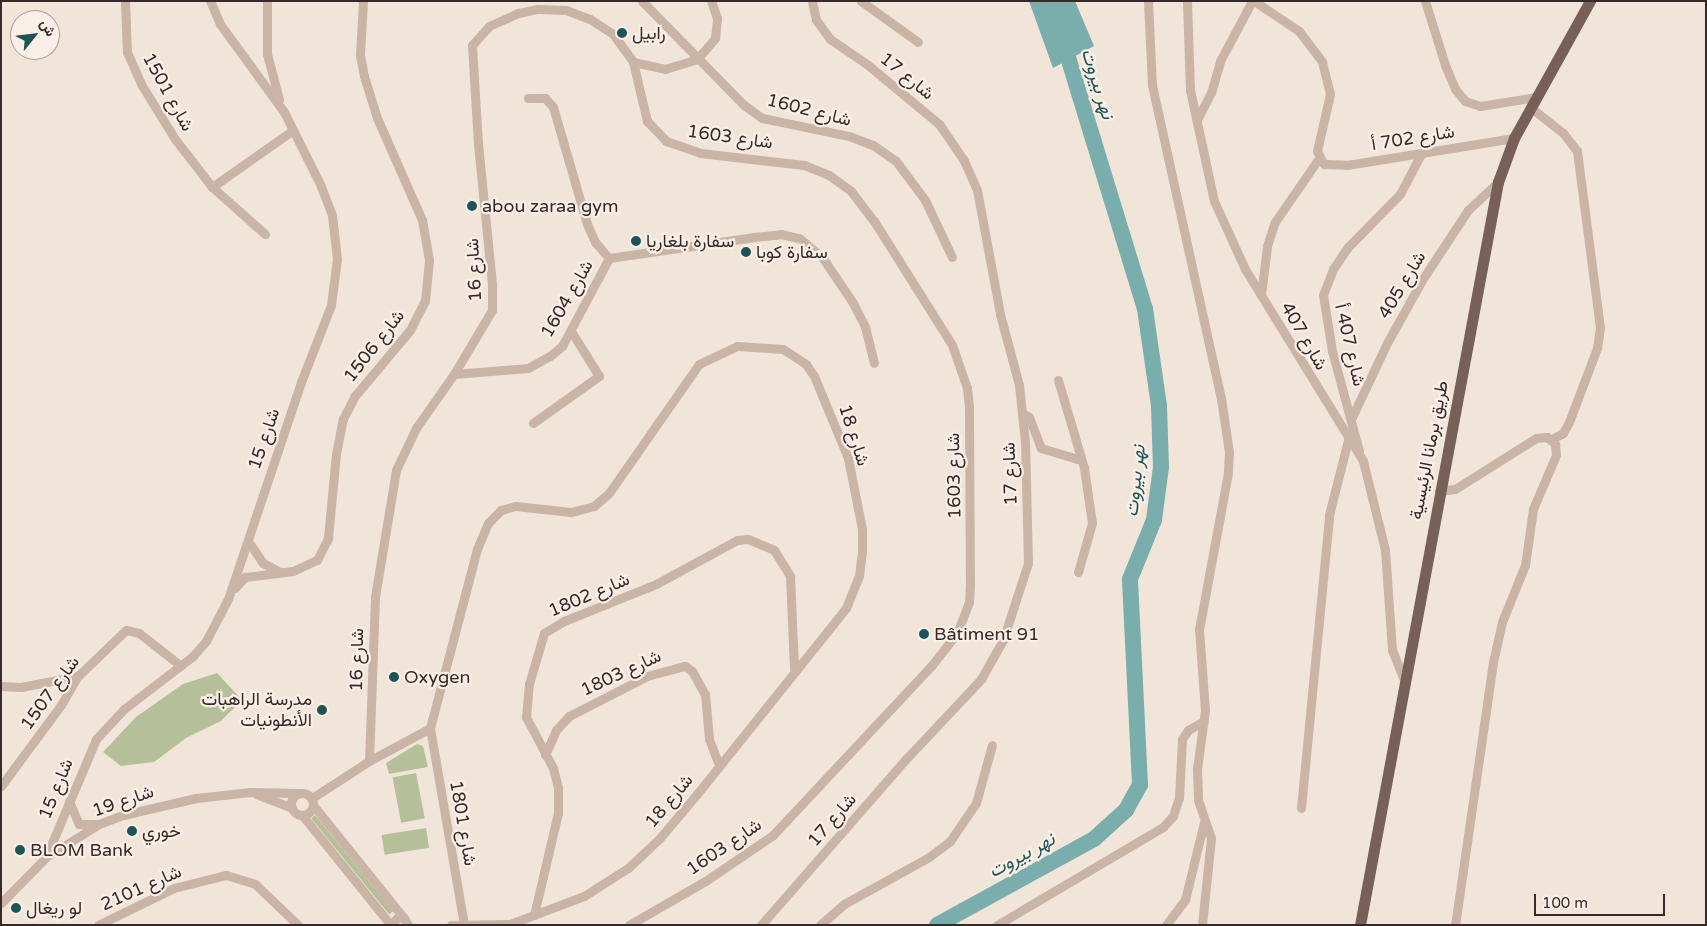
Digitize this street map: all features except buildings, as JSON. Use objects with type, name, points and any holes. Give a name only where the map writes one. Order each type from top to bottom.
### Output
[{"type":"main road","name":"طريق برمانا الرئيسية","points":[[1360,925],[1438,492],[1498,182],[1514,138],[1590,1]]},
{"type":"street","name":"شارع 1501","points":[[125,1],[127,52],[141,84],[175,139],[212,187],[266,234]]},
{"type":"street","name":"شارع 15","points":[[46,856],[91,746],[107,725],[181,666],[206,641],[228,599],[301,382],[326,323],[337,268],[332,215],[321,186],[284,112],[220,24],[210,1]]},
{"type":"street","points":[[267,1],[267,54],[284,112]]},
{"type":"street","name":"شارع 1506","points":[[228,599],[245,577],[280,572],[312,564],[324,549],[344,419],[354,397],[410,330],[425,301],[429,260],[422,220],[376,118],[364,76],[360,55],[362,1]]},
{"type":"street","name":"شارع 1602","points":[[642,1],[744,105],[762,118],[849,136],[873,145],[896,161],[925,200],[952,257]]},
{"type":"street","points":[[633,62],[665,69],[697,59],[714,38],[717,18],[711,1]]},
{"type":"street","name":"شارع 17","points":[[761,925],[906,759],[971,692],[999,651],[1028,564],[1022,413],[1019,385],[997,304],[977,190],[963,159],[928,113],[822,31],[812,1]]},
{"type":"street","points":[[861,1],[918,42]]},
{"type":"street","points":[[1148,1],[1152,85],[1221,398],[1228,442],[1228,473],[1199,620],[1204,674],[1204,721],[1197,769],[1198,804],[1211,838],[1202,925]]},
{"type":"street","name":"شارع 407","points":[[1187,1],[1189,82],[1214,201],[1261,295],[1348,440],[1359,454],[1383,536],[1390,638],[1405,682]]},
{"type":"street","points":[[1198,118],[1211,93],[1220,61],[1253,1],[1299,31],[1316,51],[1324,67],[1330,94],[1317,151],[1318,158],[1276,222],[1267,246],[1261,295]]},
{"type":"street","points":[[1425,1],[1445,65],[1455,89],[1465,100],[1480,106],[1536,97]]},
{"type":"street","name":"شارع 16","points":[[369,761],[375,597],[391,490],[396,470],[416,428],[454,374],[488,320],[492,303],[471,54],[472,45],[489,26],[518,13],[537,9],[566,10],[590,19],[613,34],[633,62]]},
{"type":"street","name":"شارع 1603","points":[[630,925],[708,880],[773,835],[932,665],[957,633],[969,602],[970,540],[968,388],[952,345],[864,205],[839,180],[804,165],[700,153],[666,140],[647,121],[633,62]]},
{"type":"street","name":"شارع 1604","points":[[454,374],[528,368],[550,356],[570,331],[609,258],[595,242],[587,224],[553,107],[545,98],[528,98]]},
{"type":"street","points":[[1438,492],[1455,489],[1536,438],[1552,439],[1563,433],[1597,348],[1600,327],[1577,151],[1569,139],[1530,107]]},
{"type":"street","points":[[212,187],[293,130]]},
{"type":"street","name":"شارع 702 أ","points":[[1318,158],[1332,166],[1421,154],[1514,138]]},
{"type":"street","name":"شارع 407 أ","points":[[1359,454],[1352,417],[1332,351],[1323,295],[1333,269],[1348,246],[1400,194],[1421,154]]},
{"type":"street","name":"شارع 405","points":[[1352,417],[1386,343],[1422,280],[1468,210],[1498,182]]},
{"type":"street","points":[[609,258],[780,234],[798,238],[822,258],[853,303],[865,327],[874,363]]},
{"type":"street","points":[[533,423],[599,376],[595,364],[570,331]]},
{"type":"street","name":"شارع 18","points":[[430,728],[477,549],[488,523],[501,510],[515,506],[571,512],[594,506],[609,493],[699,364],[737,346],[783,349],[806,364],[834,418],[848,458],[862,529],[859,576],[853,594],[831,627],[794,669],[720,765],[659,839],[628,868],[584,896],[510,924],[451,925]]},
{"type":"street","points":[[1058,380],[1081,460],[1092,523],[1078,572]]},
{"type":"street","points":[[1022,413],[1029,417],[1041,448],[1081,460]]},
{"type":"street","points":[[1455,925],[1492,662],[1502,622],[1525,565],[1533,509],[1556,455],[1552,439]]},
{"type":"street","points":[[1301,808],[1329,515],[1348,440]]},
{"type":"street","name":"شارع 1802","points":[[534,915],[558,813],[558,788],[545,755],[526,717],[529,684],[544,633],[564,621],[656,584],[737,540],[748,539],[774,550],[790,576],[794,669]]},
{"type":"street","points":[[248,542],[263,563],[280,572]]},
{"type":"street","name":"شارع 1507","points":[[1,786],[61,705],[78,676],[129,629],[139,633],[181,666]]},
{"type":"street","name":"شارع 1803","points":[[545,755],[556,730],[569,716],[647,676],[685,666],[692,671],[705,694],[708,739],[720,765]]},
{"type":"street","points":[[1,686],[21,686],[78,676]]},
{"type":"street","points":[[997,925],[1163,827],[1173,816],[1179,798],[1182,739],[1188,730],[1204,721]]},
{"type":"street","points":[[302,815],[311,811],[313,802],[369,761],[430,728]]},
{"type":"street","name":"شارع 1801","points":[[430,728],[464,924]]},
{"type":"street","points":[[820,925],[844,904],[929,857],[950,841],[976,803],[992,745]]},
{"type":"street","points":[[251,792],[292,808],[302,815],[390,925],[395,918],[406,922]]},
{"type":"street","name":"شارع 19","points":[[1,902],[46,856],[99,824],[154,806],[251,792],[299,793]]},
{"type":"street","points":[[292,808],[294,797],[299,793],[313,802],[406,922]]},
{"type":"street","points":[[69,800],[80,824],[99,824]]},
{"type":"street","points":[[1166,925],[1185,900],[1204,821]]},
{"type":"street","name":"شارع 2101","points":[[98,925],[174,888],[226,876],[255,884],[298,925]]},
{"type":"green space","points":[[217,673],[242,700],[221,721],[186,738],[154,762],[121,766],[103,752],[136,717],[183,684]]},
{"type":"green space","points":[[417,744],[423,746],[428,767],[389,774],[386,763]]},
{"type":"green space","points":[[416,773],[425,818],[401,823],[392,778]]},
{"type":"green space","points":[[315,815],[393,911],[389,915],[311,818]]},
{"type":"green space","points":[[426,828],[429,848],[385,855],[382,835]]},
{"type":"water","points":[[1029,1],[1075,1],[1094,46],[1053,68]]},
{"type":"waterway","name":"نهر بيروت","points":[[937,925],[1094,839],[1126,810],[1140,785],[1130,579],[1154,520],[1161,467],[1159,406],[1145,309],[1051,1]]},
{"type":"place","name":"رابيل","points":[[622,33]]},
{"type":"place","name":"abou zaraa gym","points":[[472,206]]},
{"type":"place","name":"سفارة بلغاريا","points":[[636,241]]},
{"type":"place","name":"سفارة كوبا","points":[[746,252]]},
{"type":"place","name":"Bâtiment 91","points":[[924,634]]},
{"type":"place","name":"Oxygen","points":[[394,677]]},
{"type":"place","name":"مدرسة الراهبات الأنطونيات","points":[[322,710]]},
{"type":"place","name":"خوري","points":[[132,831]]},
{"type":"place","name":"BLOM Bank","points":[[20,850]]},
{"type":"place","name":"لو ريغال","points":[[16,908]]}]
